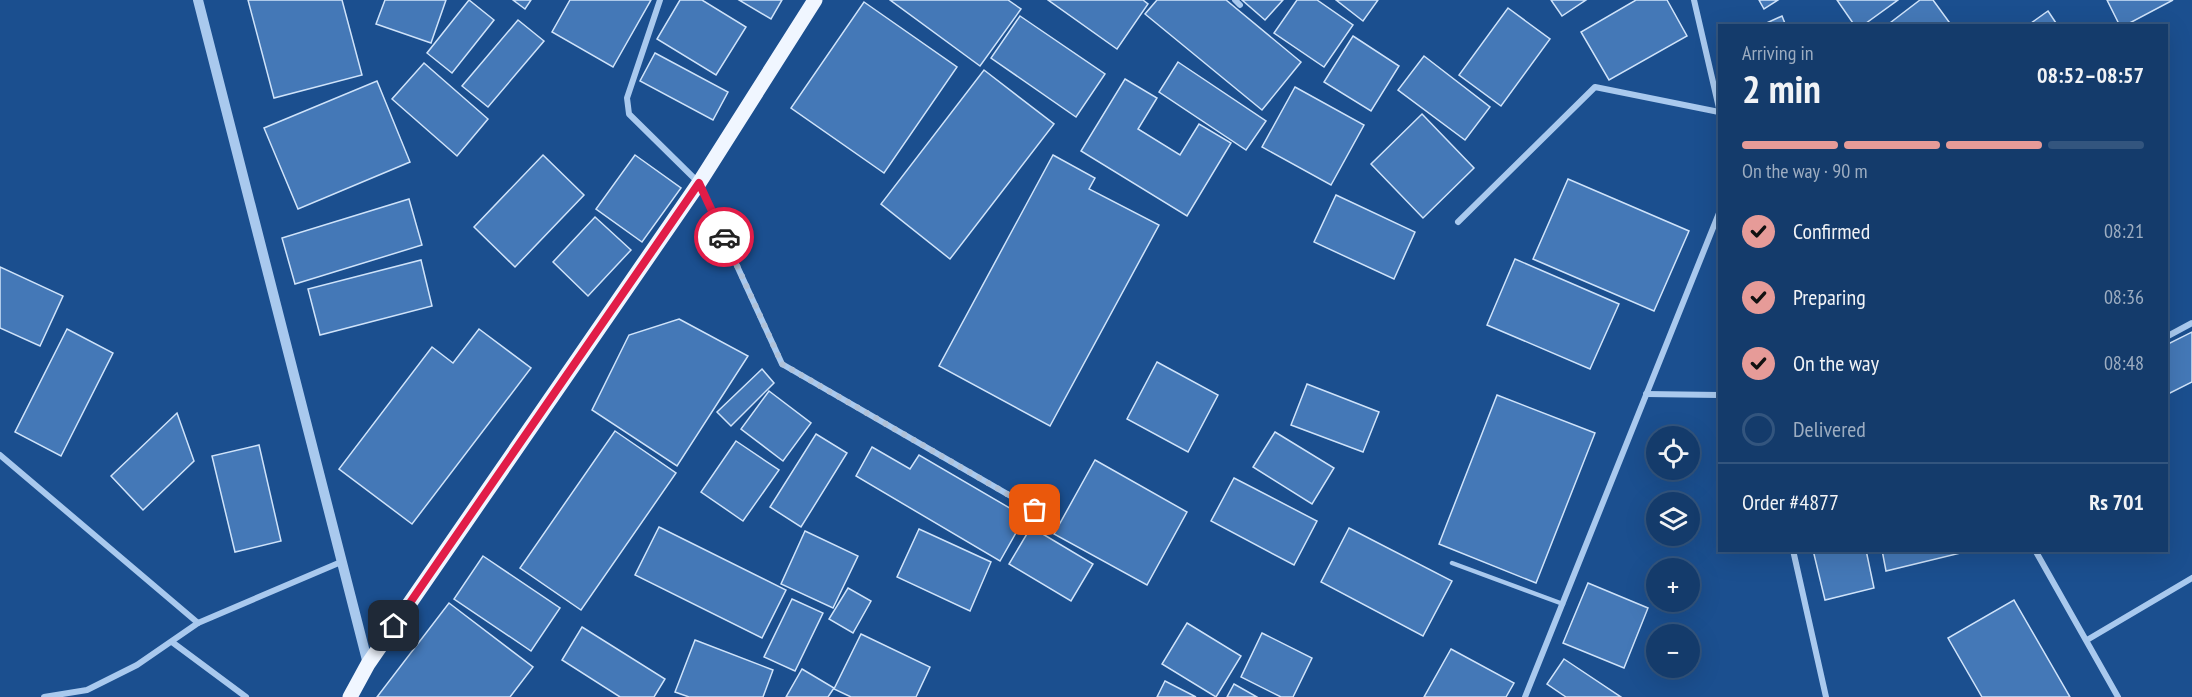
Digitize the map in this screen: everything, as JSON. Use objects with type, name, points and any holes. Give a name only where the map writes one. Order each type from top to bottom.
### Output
[{"type":"main road","points":[[350,697],[368,664],[699,183],[815,0]]},
{"type":"street","points":[[198,0],[368,664]]},
{"type":"street","points":[[660,0],[627,98],[629,114],[699,183],[782,364],[1035,510]]},
{"type":"street","points":[[1694,0],[1718,106]]},
{"type":"street","points":[[1458,222],[1595,87],[1718,110]]},
{"type":"street","points":[[1525,697],[1718,215]]},
{"type":"street","points":[[2168,336],[2192,323]]},
{"type":"street","points":[[1646,394],[1718,395]]},
{"type":"street","points":[[0,455],[198,623]]},
{"type":"street","points":[[1793,552],[1826,697]]},
{"type":"street","points":[[2036,552],[2118,697]]},
{"type":"street","points":[[44,697],[87,690],[137,665],[198,623],[341,562]]},
{"type":"street","points":[[2087,640],[2192,578]]},
{"type":"street","points":[[172,642],[246,697]]},
{"type":"lane","points":[[1452,563],[1563,604]]},
{"type":"building","points":[[248,0],[342,0],[362,75],[274,98]]},
{"type":"building","points":[[385,0],[446,0],[431,43],[376,24]]},
{"type":"building","points":[[469,0],[494,20],[452,73],[427,53]]},
{"type":"building","points":[[513,0],[531,0],[525,9]]},
{"type":"building","points":[[570,0],[651,0],[613,67],[552,32]]},
{"type":"building","points":[[680,0],[702,0],[746,27],[716,75],[657,39]]},
{"type":"building","points":[[739,0],[782,0],[771,19]]},
{"type":"building","points":[[890,0],[1008,0],[1021,9],[980,66]]},
{"type":"building","points":[[1048,0],[1143,0],[1148,4],[1117,49]]},
{"type":"building","points":[[1157,0],[1226,0],[1301,62],[1262,110],[1145,14]]},
{"type":"building","points":[[1242,0],[1283,0],[1265,20]]},
{"type":"building","points":[[1297,0],[1317,0],[1353,25],[1324,67],[1274,33]]},
{"type":"building","points":[[1336,0],[1378,0],[1363,21]]},
{"type":"building","points":[[1551,0],[1586,0],[1562,16]]},
{"type":"building","points":[[1636,0],[1667,0],[1687,36],[1609,80],[1581,32]]},
{"type":"building","points":[[1759,0],[1778,0],[1764,9]]},
{"type":"building","points":[[1837,0],[1898,0],[1865,24],[1854,24]]},
{"type":"building","points":[[1920,0],[1933,0],[1951,24],[1889,24]]},
{"type":"building","points":[[2107,0],[2173,0],[2128,24],[2119,24]]},
{"type":"building","points":[[864,2],[957,67],[884,173],[791,108]]},
{"type":"building","points":[[1508,8],[1550,39],[1501,106],[1459,75]]},
{"type":"building","points":[[2048,11],[2057,24],[2030,24]]},
{"type":"building","points":[[1020,16],[1105,74],[1076,117],[991,58]]},
{"type":"building","points":[[1782,16],[1785,24],[1764,24]]},
{"type":"building","points":[[518,20],[544,41],[488,107],[462,86]]},
{"type":"building","points":[[1353,36],[1399,66],[1371,111],[1324,82]]},
{"type":"building","points":[[655,53],[728,92],[713,120],[640,81]]},
{"type":"building","points":[[1424,56],[1490,107],[1465,140],[1398,90]]},
{"type":"building","points":[[1178,62],[1266,121],[1246,150],[1159,92]]},
{"type":"building","points":[[424,63],[488,119],[457,156],[392,99]]},
{"type":"building","points":[[984,70],[1054,124],[950,259],[881,204]]},
{"type":"building","points":[[1125,79],[1157,98],[1138,129],[1180,155],[1199,124],[1231,143],[1187,216],[1081,151]]},
{"type":"building","points":[[377,81],[410,162],[298,209],[264,128]]},
{"type":"building","points":[[1295,87],[1364,125],[1331,185],[1262,147]]},
{"type":"building","points":[[1422,114],[1474,168],[1423,218],[1371,164]]},
{"type":"building","points":[[543,155],[584,195],[515,267],[474,227]]},
{"type":"building","points":[[635,155],[681,188],[642,242],[596,209]]},
{"type":"building","points":[[1053,155],[1095,178],[1089,189],[1159,225],[1050,426],[939,366]]},
{"type":"building","points":[[1568,179],[1689,231],[1654,311],[1533,259]]},
{"type":"building","points":[[1336,195],[1415,232],[1394,279],[1314,242]]},
{"type":"building","points":[[409,199],[422,245],[295,284],[282,238]]},
{"type":"building","points":[[595,217],[631,250],[588,296],[553,262]]},
{"type":"building","points":[[1515,259],[1619,304],[1590,369],[1487,325]]},
{"type":"building","points":[[421,260],[432,306],[320,335],[308,289]]},
{"type":"building","points":[[0,267],[63,296],[40,346],[0,328]]},
{"type":"building","points":[[679,319],[748,356],[677,466],[592,410],[629,335]]},
{"type":"building","points":[[67,329],[113,353],[61,456],[15,432]]},
{"type":"building","points":[[479,329],[531,368],[412,524],[339,469],[432,347],[453,363]]},
{"type":"building","points":[[2192,332],[2192,382],[2168,394],[2168,344]]},
{"type":"building","points":[[1157,362],[1218,395],[1188,452],[1127,419]]},
{"type":"building","points":[[762,369],[774,383],[731,426],[717,412]]},
{"type":"building","points":[[1307,384],[1379,412],[1363,452],[1291,425]]},
{"type":"building","points":[[769,391],[811,423],[783,461],[741,429]]},
{"type":"building","points":[[1497,395],[1595,433],[1536,583],[1439,544]]},
{"type":"building","points":[[177,413],[194,461],[143,510],[111,476]]},
{"type":"building","points":[[615,431],[676,473],[581,610],[520,568]]},
{"type":"building","points":[[1275,432],[1334,468],[1312,504],[1253,467]]},
{"type":"building","points":[[816,434],[847,453],[801,527],[770,507]]},
{"type":"building","points":[[736,441],[779,470],[743,521],[701,492]]},
{"type":"building","points":[[259,445],[281,541],[235,552],[212,456]]},
{"type":"building","points":[[872,447],[910,469],[919,455],[1025,517],[1000,561],[856,476]]},
{"type":"building","points":[[1095,460],[1187,512],[1147,585],[1054,534]]},
{"type":"building","points":[[1234,478],[1317,521],[1294,565],[1211,521]]},
{"type":"building","points":[[659,527],[786,590],[762,638],[635,575]]},
{"type":"building","points":[[1031,527],[1093,564],[1071,601],[1009,564]]},
{"type":"building","points":[[1349,528],[1452,581],[1423,636],[1321,582]]},
{"type":"building","points":[[919,529],[991,562],[970,611],[897,577]]},
{"type":"building","points":[[805,531],[858,556],[833,608],[781,584]]},
{"type":"building","points":[[1813,552],[1866,552],[1874,588],[1825,600]]},
{"type":"building","points":[[1882,552],[1965,552],[1886,571]]},
{"type":"building","points":[[483,556],[560,608],[531,651],[454,599]]},
{"type":"building","points":[[1588,583],[1646,607],[1646,612],[1624,668],[1563,643]]},
{"type":"building","points":[[848,588],[871,601],[853,633],[829,619]]},
{"type":"building","points":[[792,599],[823,613],[795,671],[764,657]]},
{"type":"building","points":[[2014,600],[2070,697],[1982,697],[1948,638]]},
{"type":"building","points":[[449,603],[533,667],[510,697],[377,697]]},
{"type":"building","points":[[1187,623],[1241,656],[1216,697],[1162,664]]},
{"type":"building","points":[[582,627],[665,679],[654,697],[620,697],[562,660]]},
{"type":"building","points":[[1262,633],[1312,658],[1293,697],[1281,697],[1241,677]]},
{"type":"building","points":[[861,634],[930,667],[916,697],[851,697],[834,689]]},
{"type":"building","points":[[695,640],[773,670],[763,697],[689,697],[675,692]]},
{"type":"building","points":[[1451,649],[1514,683],[1506,697],[1424,697]]},
{"type":"building","points":[[1564,659],[1621,697],[1566,697],[1547,684]]},
{"type":"building","points":[[802,669],[834,688],[828,697],[786,697]]},
{"type":"building","points":[[1165,681],[1196,697],[1157,697]]},
{"type":"building","points":[[1234,684],[1257,697],[1227,697]]},
{"type":"way so far","points":[[724,237],[782,364],[1035,510]]},
{"type":"route","points":[[394,626],[699,183],[724,237]]}]
